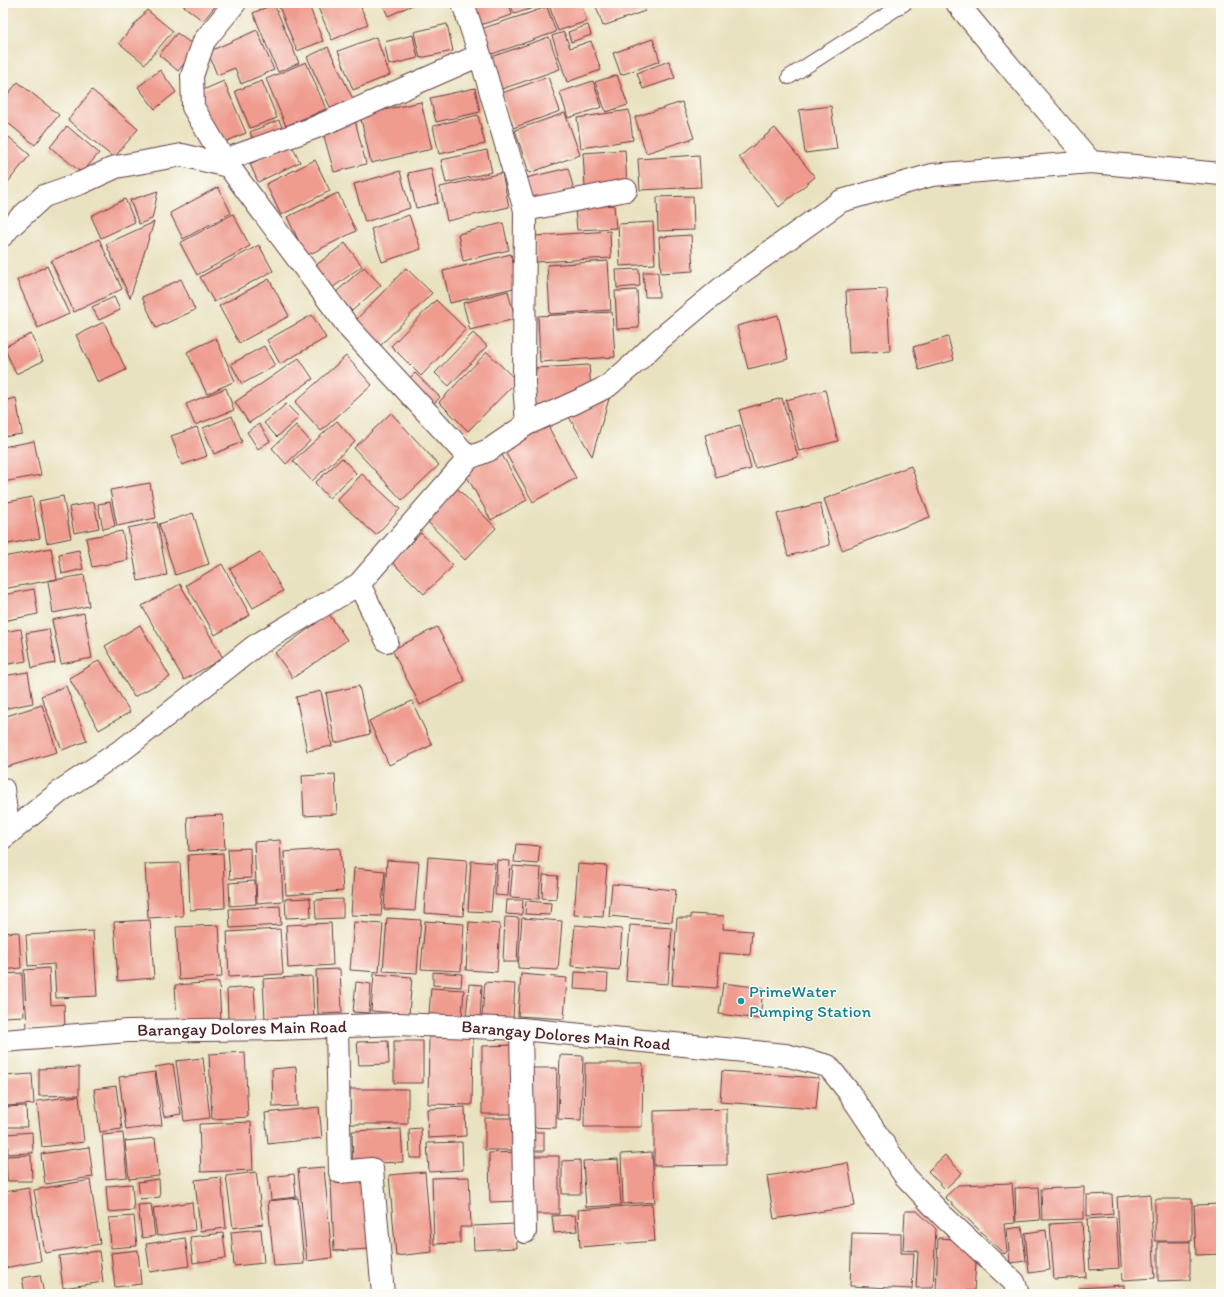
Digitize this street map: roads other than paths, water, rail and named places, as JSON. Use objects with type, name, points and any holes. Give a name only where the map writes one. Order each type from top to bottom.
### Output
[{"type":"street","points":[[235,3],[204,41],[192,76],[193,107],[226,163],[350,329],[469,458]]},
{"type":"street","points":[[464,3],[525,210],[524,383],[527,424]]},
{"type":"street","points":[[957,3],[1090,162]]},
{"type":"street","points":[[5,230],[44,196],[116,167],[182,155],[226,163],[314,128],[480,55]]},
{"type":"street","points":[[6,836],[62,790],[125,748],[255,646],[359,584],[469,458],[489,450],[527,424],[608,386],[659,340],[735,277],[841,201],[932,175],[1090,162],[1221,174]]},
{"type":"street","points":[[525,210],[626,190]]},
{"type":"street","points":[[359,584],[387,641]]},
{"type":"street","points":[[3,789],[6,836]]},
{"type":"street","name":"Barangay Dolores Main Road","points":[[3,1041],[128,1030],[337,1027],[397,1024],[521,1029],[785,1055],[828,1066],[848,1091],[905,1176],[942,1215],[1014,1282],[1018,1294]]},
{"type":"street","points":[[337,1027],[340,1172],[372,1169],[383,1294]]},
{"type":"street","points":[[521,1029],[525,1232]]},
{"type":"lane","points":[[789,77],[905,3]]},
{"type":"place","name":"PrimeWater Pumping Station","points":[[741,1001]]}]
